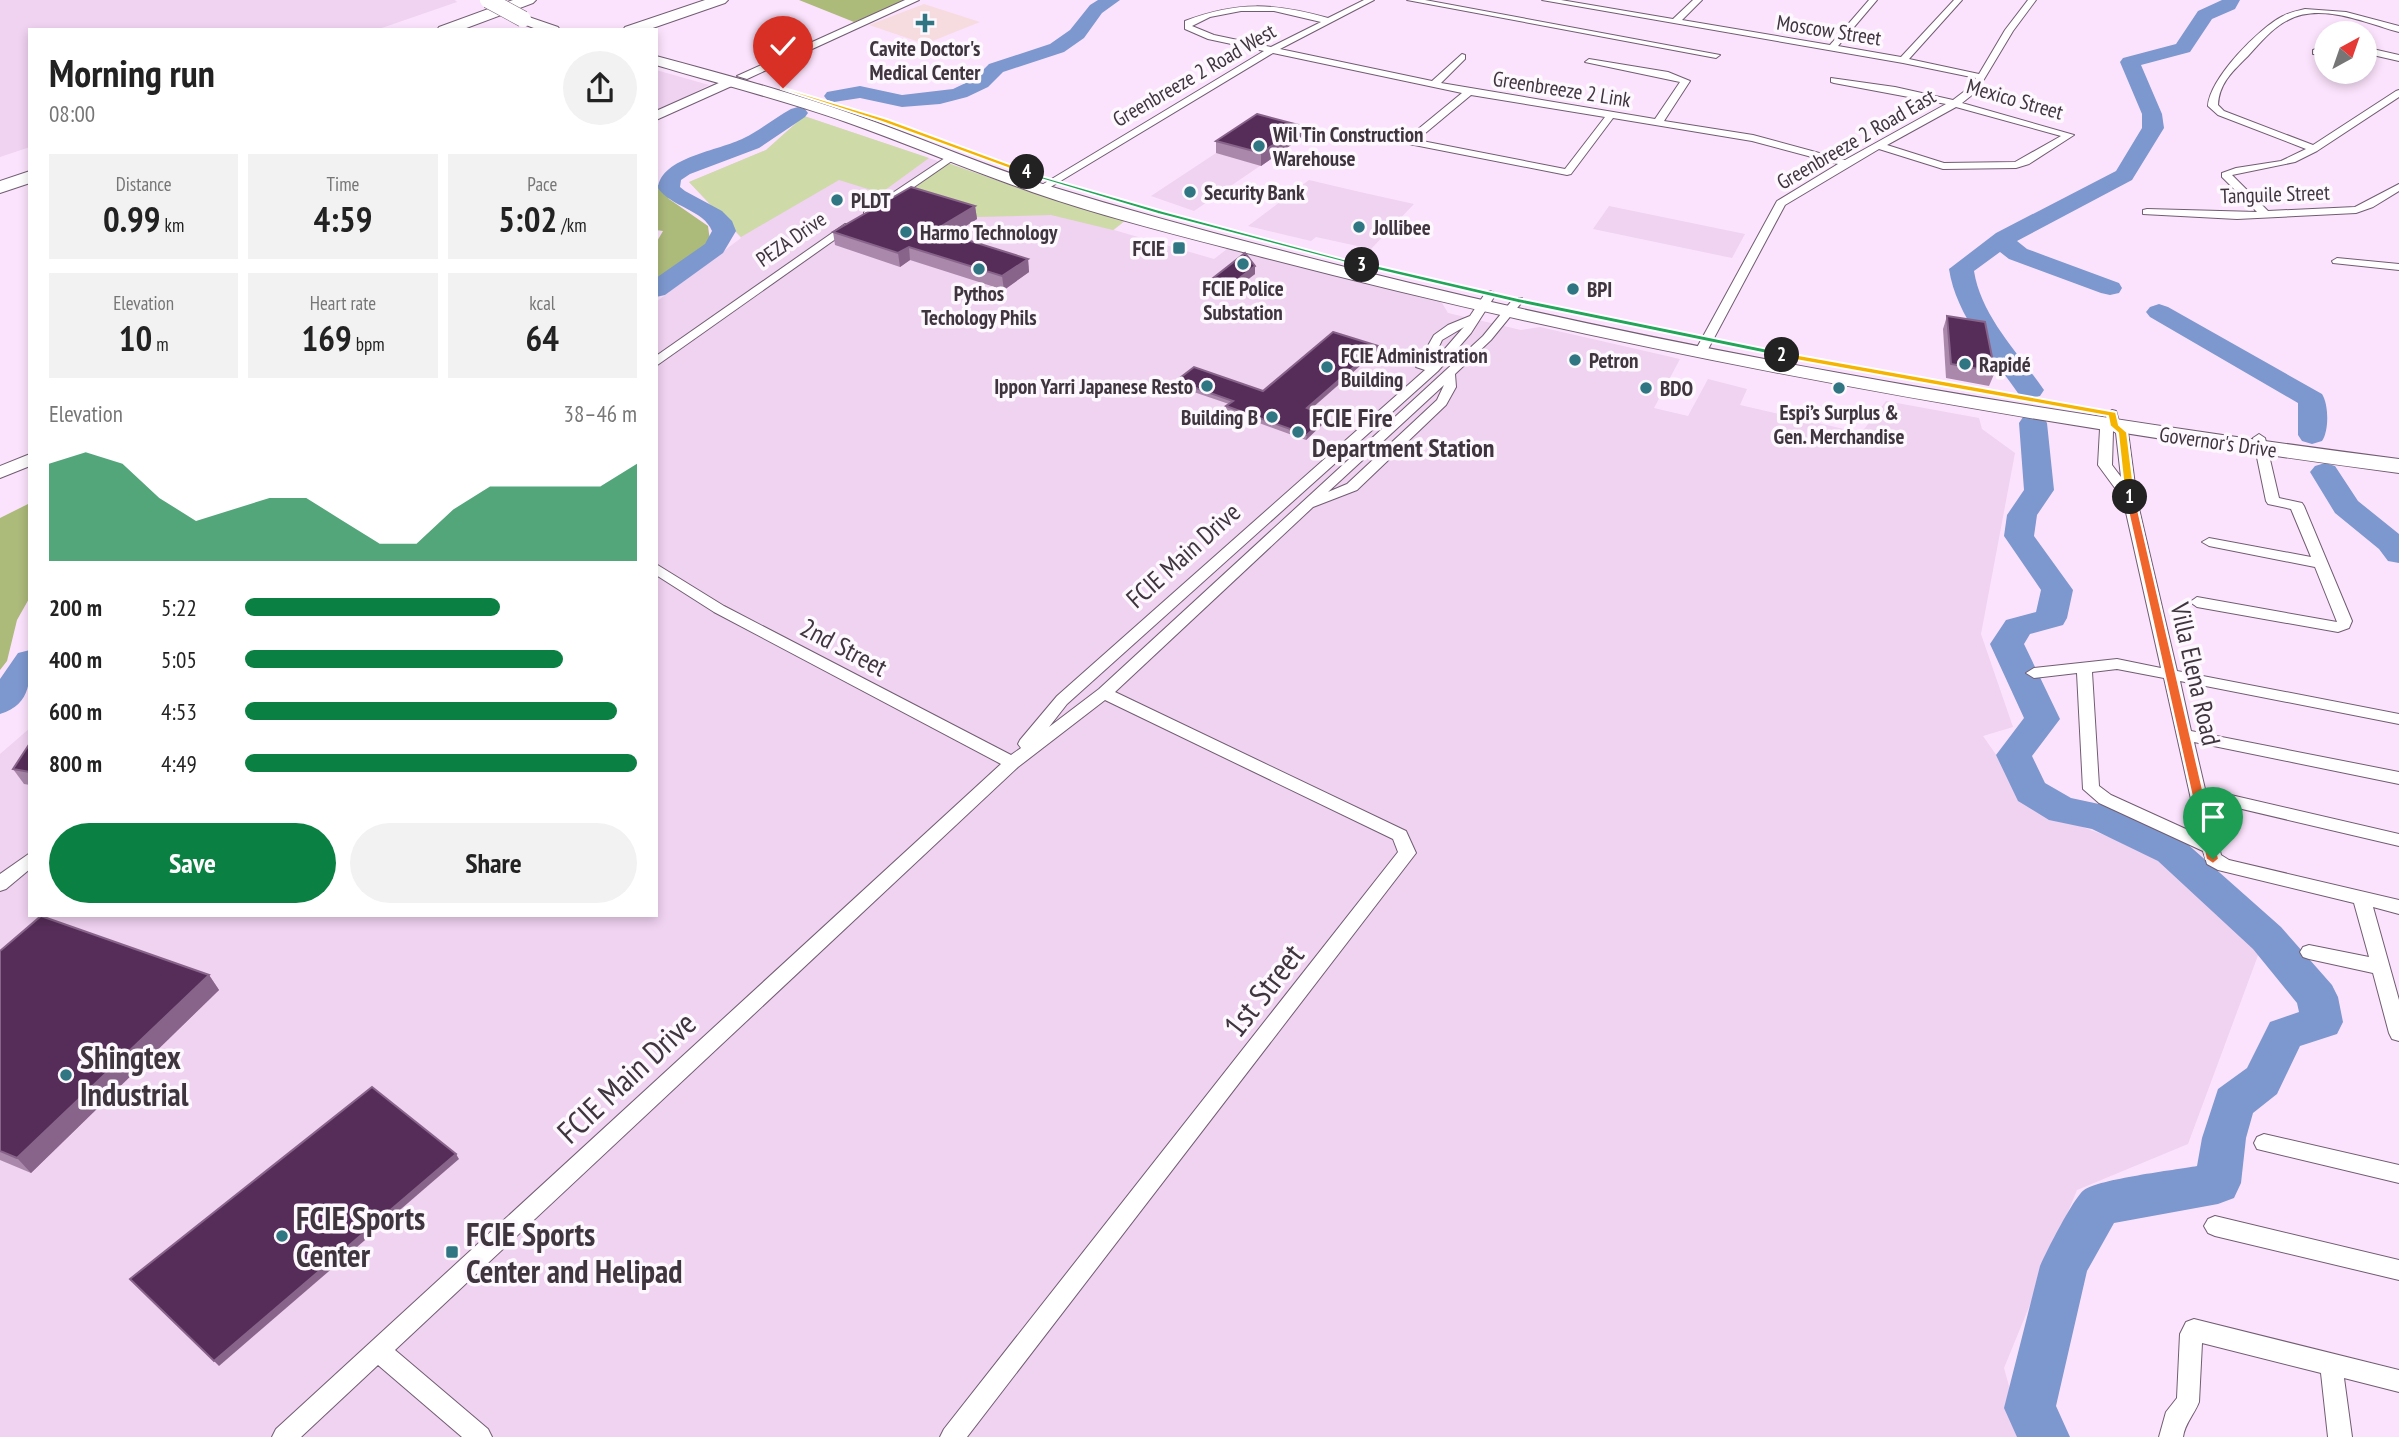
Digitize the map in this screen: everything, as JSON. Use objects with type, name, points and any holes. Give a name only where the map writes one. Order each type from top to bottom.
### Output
[{"type":"highway","points":[[431,28],[509,0]]},
{"type":"highway","points":[[451,28],[528,0]]},
{"type":"highway","points":[[624,28],[701,0]]},
{"type":"highway","points":[[637,28],[720,0]]},
{"type":"highway","points":[[0,179],[28,170]]},
{"type":"highway","points":[[0,187],[28,178]]},
{"type":"main road","points":[[488,0],[523,19],[548,28]]},
{"type":"main road","name":"Governor's Drive","points":[[658,53],[841,111],[1046,185]]},
{"type":"main road","name":"Governor's Drive","points":[[658,60],[736,79]]},
{"type":"main road","name":"Governor's Drive","points":[[841,111],[954,156],[1240,246],[1478,302],[1514,306],[1703,346],[2007,402],[2399,466]]},
{"type":"main road","name":"Governor's Drive","points":[[2260,443],[2399,455]]},
{"type":"street","points":[[658,115],[914,0]]},
{"type":"street","name":"Greenbreeze 2 Road West","points":[[1046,185],[1272,50],[1370,0]]},
{"type":"street","points":[[1411,0],[1716,55]]},
{"type":"street","name":"Moscow Street","points":[[1546,0],[1903,60],[1982,77]]},
{"type":"street","points":[[1675,22],[1698,0]]},
{"type":"street","points":[[1831,49],[1874,0]]},
{"type":"street","points":[[1903,60],[1958,0]]},
{"type":"street","name":"Greenbreeze 2 Road East","points":[[1703,346],[1781,203],[1957,102],[1974,89],[2009,30],[2032,0]]},
{"type":"street","name":"Greenbreeze 2 Link","points":[[1328,21],[1258,4],[1224,8],[1188,23],[1188,27],[1194,32],[1433,85],[1774,143],[1847,164]]},
{"type":"street","points":[[2314,149],[2221,113],[2213,106],[2215,87],[2263,36],[2290,15],[2318,12],[2339,14],[2398,28]]},
{"type":"street","points":[[2377,53],[2399,58]]},
{"type":"street","points":[[1433,85],[1462,57]]},
{"type":"street","points":[[1589,62],[1668,75],[1685,81],[1658,122]]},
{"type":"street","name":"Mexico Street","points":[[1835,80],[1957,102],[2069,135],[2026,162],[2016,165],[1943,166],[1879,146]]},
{"type":"street","points":[[1469,92],[1409,141],[1567,172],[1611,115]]},
{"type":"street","points":[[2264,213],[2226,175],[2228,173],[2280,164],[2314,149],[2375,106],[2399,93]]},
{"type":"street","name":"PEZA Drive","points":[[658,361],[954,156]]},
{"type":"street","name":"Tanguile Street","points":[[2147,212],[2236,216],[2356,210],[2370,205],[2399,187]]},
{"type":"street","points":[[2336,261],[2399,267]]},
{"type":"street","name":"FCIE Main Drive","points":[[1012,763],[1062,700],[1434,368],[1466,331],[1478,302]]},
{"type":"street","name":"FCIE Main Drive","points":[[284,1437],[1012,763],[1104,693],[1500,325],[1514,306]]},
{"type":"street","name":"Villa Elena Road","points":[[2130,500],[2105,466],[2106,429],[2113,420],[2122,432],[2130,500],[2211,853]]},
{"type":"street","points":[[2197,602],[2339,627],[2344,625],[2345,621],[2297,506],[2273,500],[2260,443]]},
{"type":"street","points":[[0,472],[28,460]]},
{"type":"street","points":[[2209,541],[2319,563]]},
{"type":"street","name":"2nd Street","points":[[658,569],[719,609],[1012,763]]},
{"type":"street","points":[[2034,673],[2117,664],[2399,719]]},
{"type":"street","points":[[2084,666],[2091,789],[2105,799],[2211,853],[2224,865],[2399,906]]},
{"type":"street","name":"1st Street","points":[[952,1437],[1407,853],[1406,844],[1400,835],[1104,693]]},
{"type":"street","points":[[2186,735],[2399,778]]},
{"type":"street","points":[[2198,793],[2399,841]]},
{"type":"street","points":[[0,884],[28,861]]},
{"type":"street","points":[[2361,897],[2399,1033]]},
{"type":"street","points":[[2309,952],[2381,967]]},
{"type":"street","points":[[2264,1143],[2399,1174]]},
{"type":"street","points":[[2215,1226],[2399,1269]]},
{"type":"street","points":[[2171,1437],[2174,1420],[2188,1402],[2191,1334],[2199,1331],[2399,1381]]},
{"type":"street","points":[[378,1350],[480,1437]]},
{"type":"street","points":[[2330,1363],[2340,1437]]},
{"type":"shaded area","points":[[0,0],[457,2],[382,28],[28,28],[28,148],[0,157]]},
{"type":"shaded area","name":"Cavite Doctor's Medical Center","points":[[924,4],[980,22],[925,44],[869,25]]},
{"type":"shaded area","points":[[658,71],[709,85],[658,111]]},
{"type":"shaded area","points":[[804,116],[1033,193],[1126,220],[1114,230],[1214,259],[1227,249],[1437,300],[1448,313],[1521,330],[1540,327],[1680,359],[1654,408],[1688,416],[1708,379],[1747,389],[1740,405],[1861,433],[1886,401],[1979,418],[1982,429],[2015,453],[1981,634],[2013,727],[1983,736],[2034,809],[2177,862],[2260,950],[2188,1144],[2077,1190],[2004,1368],[2023,1437],[0,1437],[0,754],[28,730],[28,917],[658,917],[658,300],[741,238],[689,182],[766,150]]},
{"type":"shaded area","points":[[1257,126],[1301,138],[1194,211],[1151,196]]},
{"type":"shaded area","points":[[1309,180],[1414,204],[1371,249],[1316,237],[1311,241],[1248,226]]},
{"type":"shaded area","points":[[1609,206],[1745,234],[1732,258],[1593,229]]},
{"type":"green space","points":[[799,0],[909,0],[854,22]]},
{"type":"green space","points":[[804,116],[929,158],[881,193],[839,180],[741,237],[689,182],[766,150]]},
{"type":"green space","points":[[948,163],[1033,193],[1126,220],[1113,230],[1051,215],[976,217],[905,195]]},
{"type":"green space","points":[[658,185],[669,199],[708,226],[710,241],[690,265],[658,281],[658,240],[663,231],[658,230]]},
{"type":"green space","points":[[28,504],[28,601],[17,620],[7,661],[0,670],[0,518]]},
{"type":"building","points":[[1257,114],[1302,126],[1261,153],[1216,141]]},
{"type":"building","points":[[911,187],[975,206],[935,230],[1028,259],[1002,276],[909,247],[898,253],[833,232]]},
{"type":"building","points":[[1245,253],[1255,266],[1232,284],[1213,278]]},
{"type":"building","points":[[1947,316],[1985,322],[1995,372],[1951,364]]},
{"type":"building","points":[[1333,332],[1378,346],[1307,408],[1327,416],[1307,435],[1226,406],[1233,401],[1176,381],[1194,367],[1263,391]]},
{"type":"building","points":[[28,746],[28,772],[13,769]]},
{"type":"building","name":"Shingtex Industrial","points":[[40,917],[44,917],[209,975],[17,1158],[0,1151],[0,951]]},
{"type":"building","name":"FCIE Sports Center","points":[[372,1087],[456,1154],[214,1361],[130,1279]]},
{"type":"waterway","points":[[834,96],[860,92],[902,101],[940,98],[960,93],[981,83],[996,68],[1057,48],[1077,34],[1096,9],[1111,0]]},
{"type":"waterway","points":[[2004,238],[2124,175],[2153,128],[2152,114],[2130,62],[2183,48],[2205,15],[2229,5],[2231,0]]},
{"type":"waterway","points":[[658,289],[715,248],[724,231],[720,221],[714,216],[677,196],[669,188],[670,178],[682,169],[751,143],[798,113]]},
{"type":"waterway","points":[[2004,238],[2008,246],[2018,254],[2110,288]]},
{"type":"waterway","points":[[2004,238],[1961,269],[1963,281],[1978,313],[2030,390]]},
{"type":"waterway","points":[[2159,312],[2312,400],[2312,435]]},
{"type":"waterway","points":[[2033,423],[2039,490],[2022,515],[2019,536],[2057,590],[2051,618],[2018,627],[2007,644],[2042,719],[2014,755],[2031,792],[2062,810],[2100,817],[2171,851],[2267,938],[2317,997],[2322,1022],[2285,1034],[2262,1081],[2234,1102],[2224,1138],[2218,1183],[2099,1205],[2064,1266],[2030,1408],[2044,1437]]},
{"type":"waterway","points":[[2325,472],[2346,507],[2390,542],[2399,554]]},
{"type":"waterway","points":[[0,702],[28,664]]},
{"type":"place","name":"Cavite Doctor's Medical Center","points":[[925,23]]},
{"type":"place","name":"Wil Tin Construction Warehouse","points":[[1259,146]]},
{"type":"place","name":"Security Bank","points":[[1190,192]]},
{"type":"place","name":"PLDT","points":[[837,200]]},
{"type":"place","name":"Jollibee","points":[[1359,227]]},
{"type":"place","name":"Harmo Technology","points":[[906,232]]},
{"type":"place","name":"FCIE","points":[[1179,248]]},
{"type":"place","name":"FCIE Police Substation","points":[[1243,264]]},
{"type":"place","name":"Pythos Techology Phils","points":[[979,269]]},
{"type":"place","name":"BPI","points":[[1573,289]]},
{"type":"place","name":"Petron","points":[[1575,360]]},
{"type":"place","name":"Rapidé","points":[[1965,364]]},
{"type":"place","name":"FCIE Administration Building","points":[[1327,367]]},
{"type":"place","name":"Ippon Yarri Japanese Resto","points":[[1207,386]]},
{"type":"place","name":"BDO","points":[[1646,388]]},
{"type":"place","name":"Espi’s Surplus & Gen. Merchandise","points":[[1839,388]]},
{"type":"place","name":"Building B","points":[[1272,417]]},
{"type":"place","name":"FCIE Fire Department Station","points":[[1298,432]]},
{"type":"place","name":"Shingtex Industrial","points":[[66,1075]]},
{"type":"place","name":"FCIE Sports Center","points":[[282,1236]]},
{"type":"place","name":"FCIE Sports Center and Helipad","points":[[452,1252]]},
{"type":"route","points":[[783,88],[885,120],[1052,181],[1311,253],[1706,340],[2007,397],[2112,414],[2114,426],[2122,432],[2130,500],[2213,859]]}]
